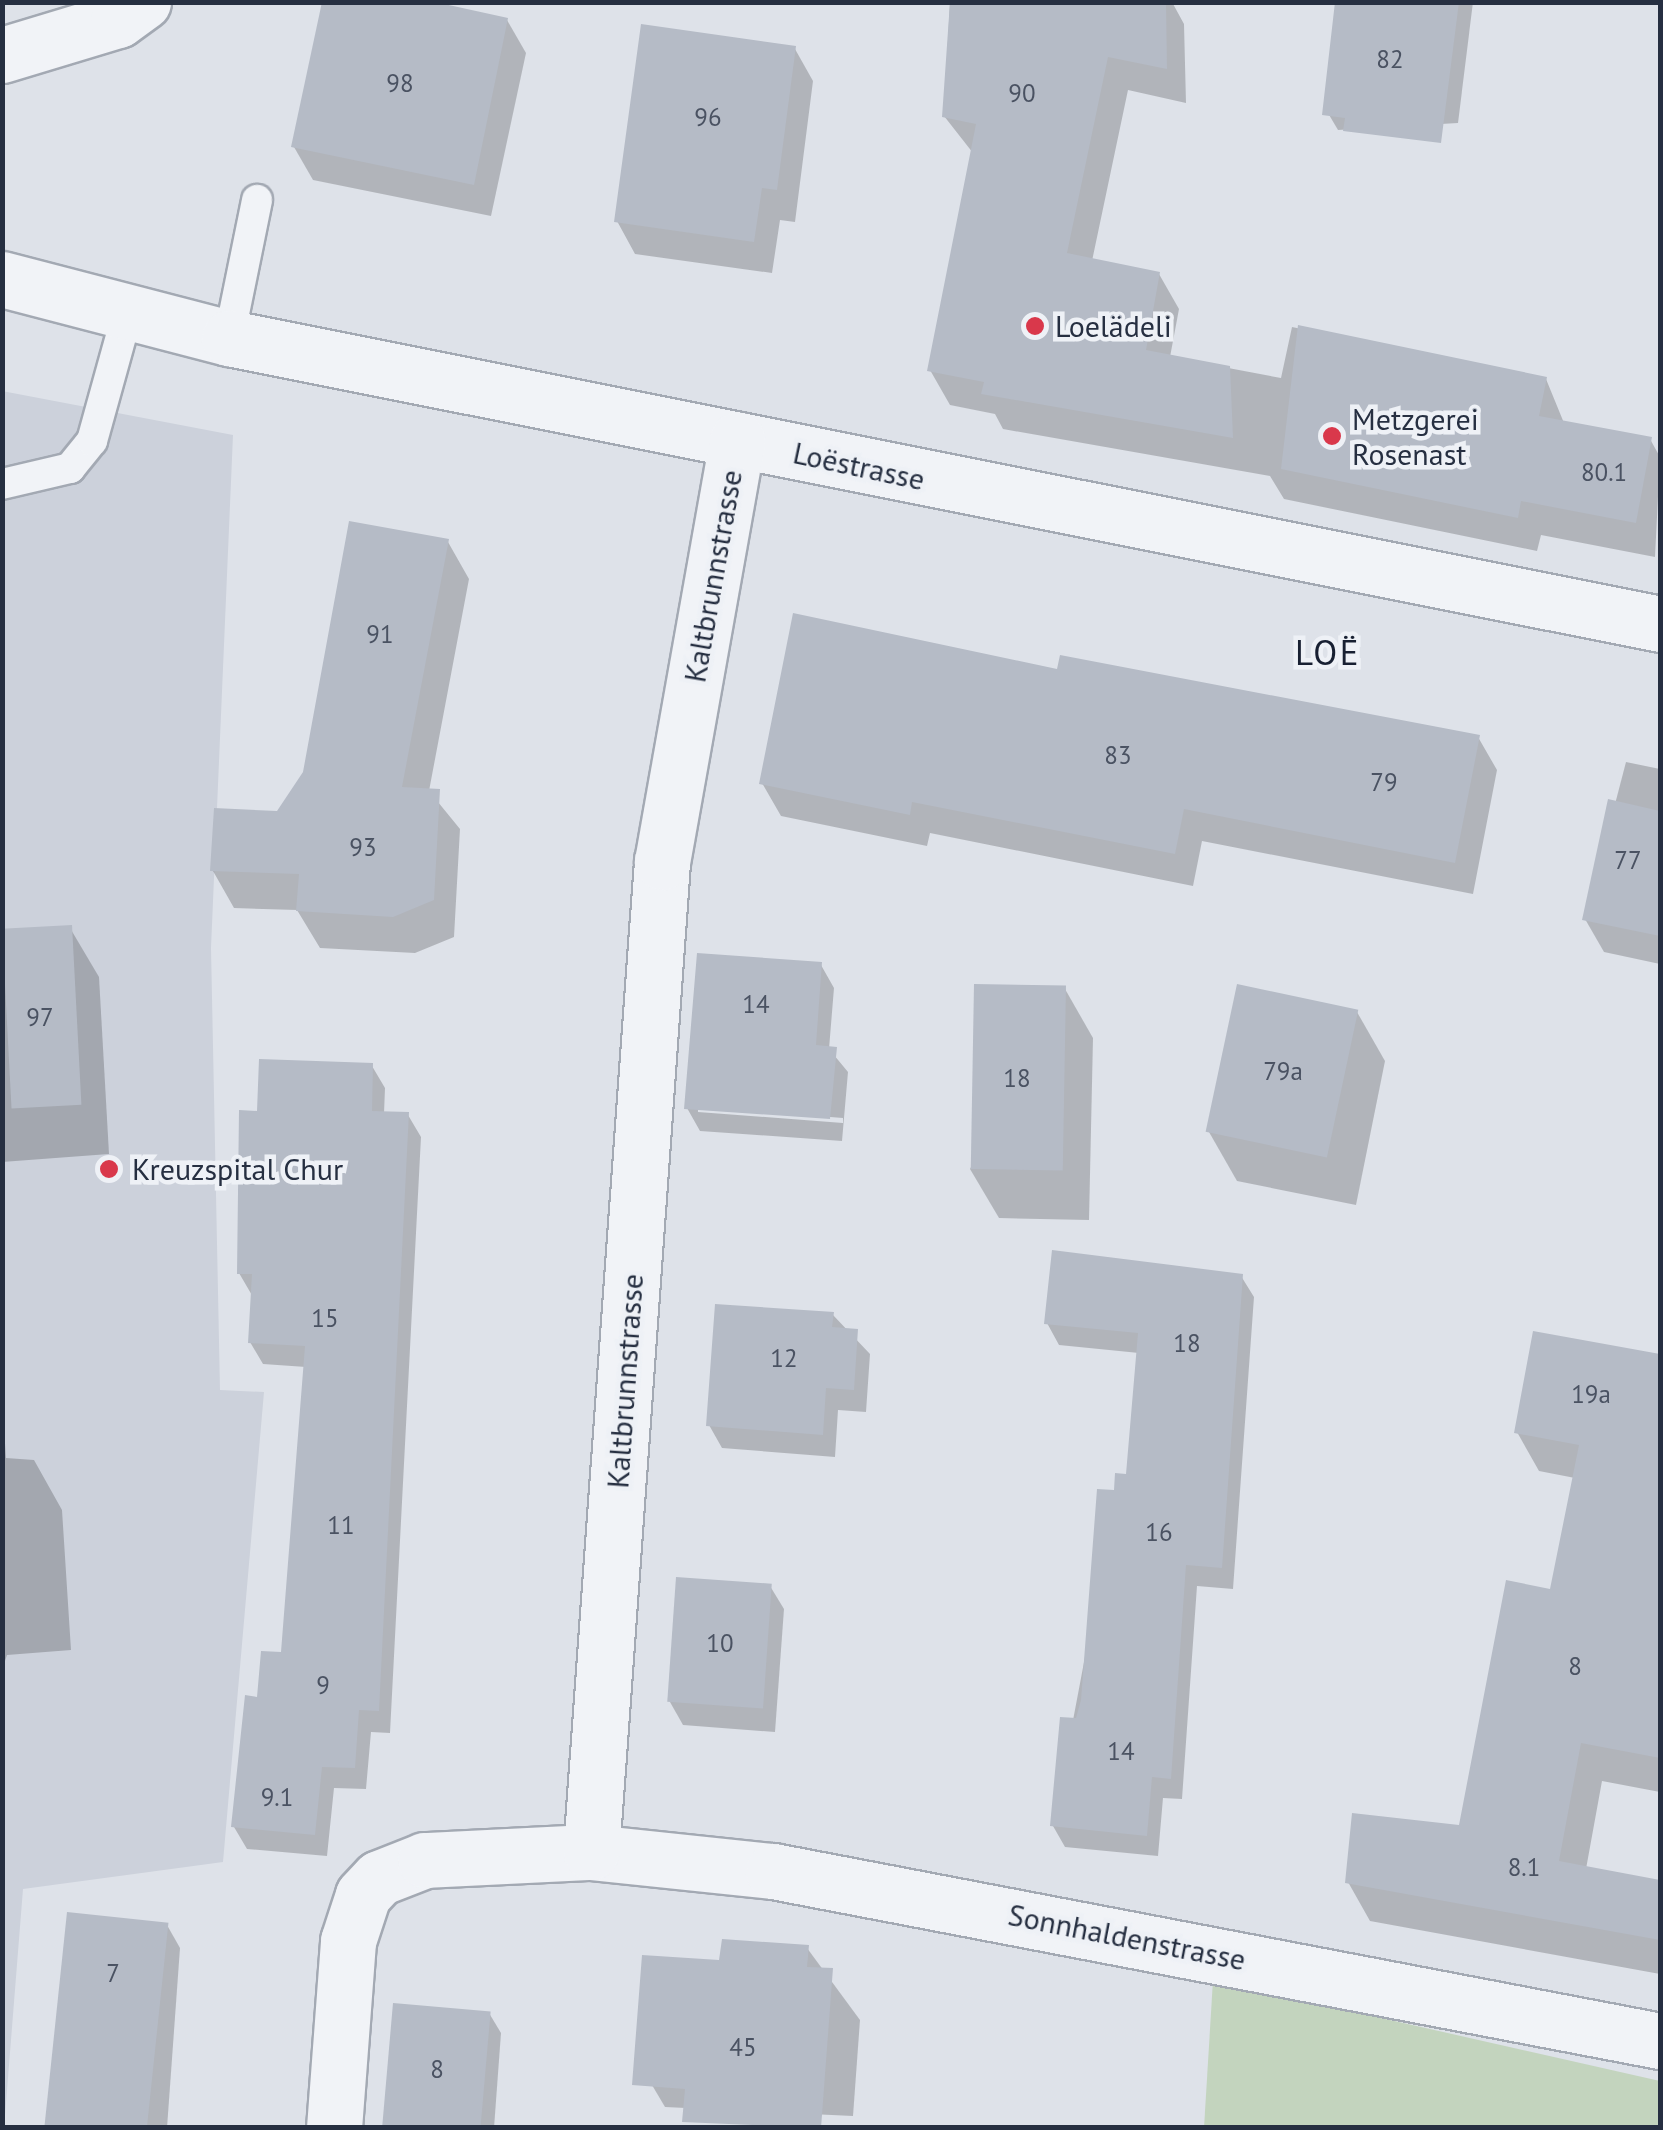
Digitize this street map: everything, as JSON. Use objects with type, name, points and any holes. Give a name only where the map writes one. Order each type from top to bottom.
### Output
[{"type":"street","points":[[2,56],[118,20],[143,2]]},
{"type":"street","name":"Loëstrasse","points":[[2,279],[129,308],[229,338],[1660,624]]},
{"type":"street","name":"Kaltbrunnstrasse","points":[[592,1852],[662,862],[737,440]]},
{"type":"street","points":[[334,2128],[350,1929],[379,1878],[424,1860],[592,1852]]},
{"type":"street","name":"Sonnhaldenstrasse","points":[[592,1852],[773,1871],[1660,2041]]},
{"type":"lane","points":[[229,338],[258,200]]},
{"type":"lane","points":[[2,484],[70,468],[92,441],[129,308]]},
{"type":"shaded area","name":"Kreuzspital Chur","points":[[2,391],[233,435],[211,948],[220,1390],[264,1392],[223,1862],[23,1889],[4,2128]]},
{"type":"green space","points":[[1213,1980],[1660,2081],[1660,2127],[1204,2128]]},
{"type":"building","points":[[322,2],[435,2],[508,18],[474,185],[291,147]]},
{"type":"building","points":[[950,2],[1166,2],[1167,69],[1108,57],[1067,253],[1160,272],[1146,350],[1230,366],[1233,438],[981,394],[984,382],[927,371],[976,124],[942,117]]},
{"type":"building","points":[[1335,2],[1459,2],[1441,143],[1343,131],[1345,118],[1322,115]]},
{"type":"building","points":[[641,24],[796,46],[777,190],[762,188],[754,242],[614,222]]},
{"type":"building","points":[[1298,325],[1547,377],[1539,416],[1652,437],[1636,523],[1521,501],[1518,518],[1281,469]]},
{"type":"building","points":[[349,521],[449,539],[402,787],[440,789],[434,900],[393,917],[296,911],[299,874],[210,871],[214,808],[277,811],[303,772]]},
{"type":"building","points":[[793,613],[1057,669],[1060,655],[1480,735],[1455,863],[1184,809],[1175,854],[912,802],[910,815],[759,784]]},
{"type":"building","points":[[1608,799],[1660,811],[1660,936],[1582,920]]},
{"type":"building","points":[[72,925],[81,1105],[12,1108],[2,929]]},
{"type":"building","points":[[697,953],[822,962],[816,1045],[837,1047],[830,1119],[684,1109]]},
{"type":"building","points":[[974,984],[1066,986],[1063,1171],[971,1169]]},
{"type":"building","points":[[1237,984],[1358,1010],[1327,1157],[1206,1132]]},
{"type":"building","points":[[259,1059],[373,1063],[372,1111],[409,1112],[379,1711],[359,1710],[355,1768],[322,1767],[315,1835],[231,1827],[245,1695],[257,1697],[261,1651],[281,1652],[305,1346],[248,1343],[252,1274],[237,1274],[239,1110],[257,1111]]},
{"type":"building","points":[[1052,1250],[1243,1274],[1222,1568],[1186,1565],[1171,1779],[1152,1777],[1147,1836],[1050,1826],[1060,1717],[1076,1718],[1081,1700],[1097,1489],[1114,1490],[1115,1473],[1126,1474],[1138,1333],[1044,1324]]},
{"type":"building","points":[[715,1304],[834,1312],[832,1327],[858,1329],[854,1390],[826,1388],[823,1435],[706,1426]]},
{"type":"building","points":[[1533,1331],[1660,1354],[1660,1758],[1581,1743],[1559,1861],[1660,1880],[1660,1940],[1345,1883],[1352,1813],[1459,1825],[1506,1580],[1550,1589],[1579,1445],[1514,1433]]},
{"type":"building","points":[[676,1577],[772,1584],[763,1708],[667,1702]]},
{"type":"building","points":[[67,1912],[168,1923],[147,2128],[44,2128]]},
{"type":"building","points":[[722,1939],[809,1945],[807,1967],[833,1968],[821,2128],[682,2122],[685,2089],[632,2085],[642,1955],[719,1960]]},
{"type":"building","points":[[393,2003],[491,2012],[480,2128],[382,2128]]},
{"type":"place","name":"Loelädeli","points":[[1035,326]]},
{"type":"place","name":"Metzgerei Rosenast","points":[[1332,436]]},
{"type":"place","name":"Kreuzspital Chur","points":[[109,1169]]},
{"type":"district","name":"LOË","points":[[1328,652]]}]
